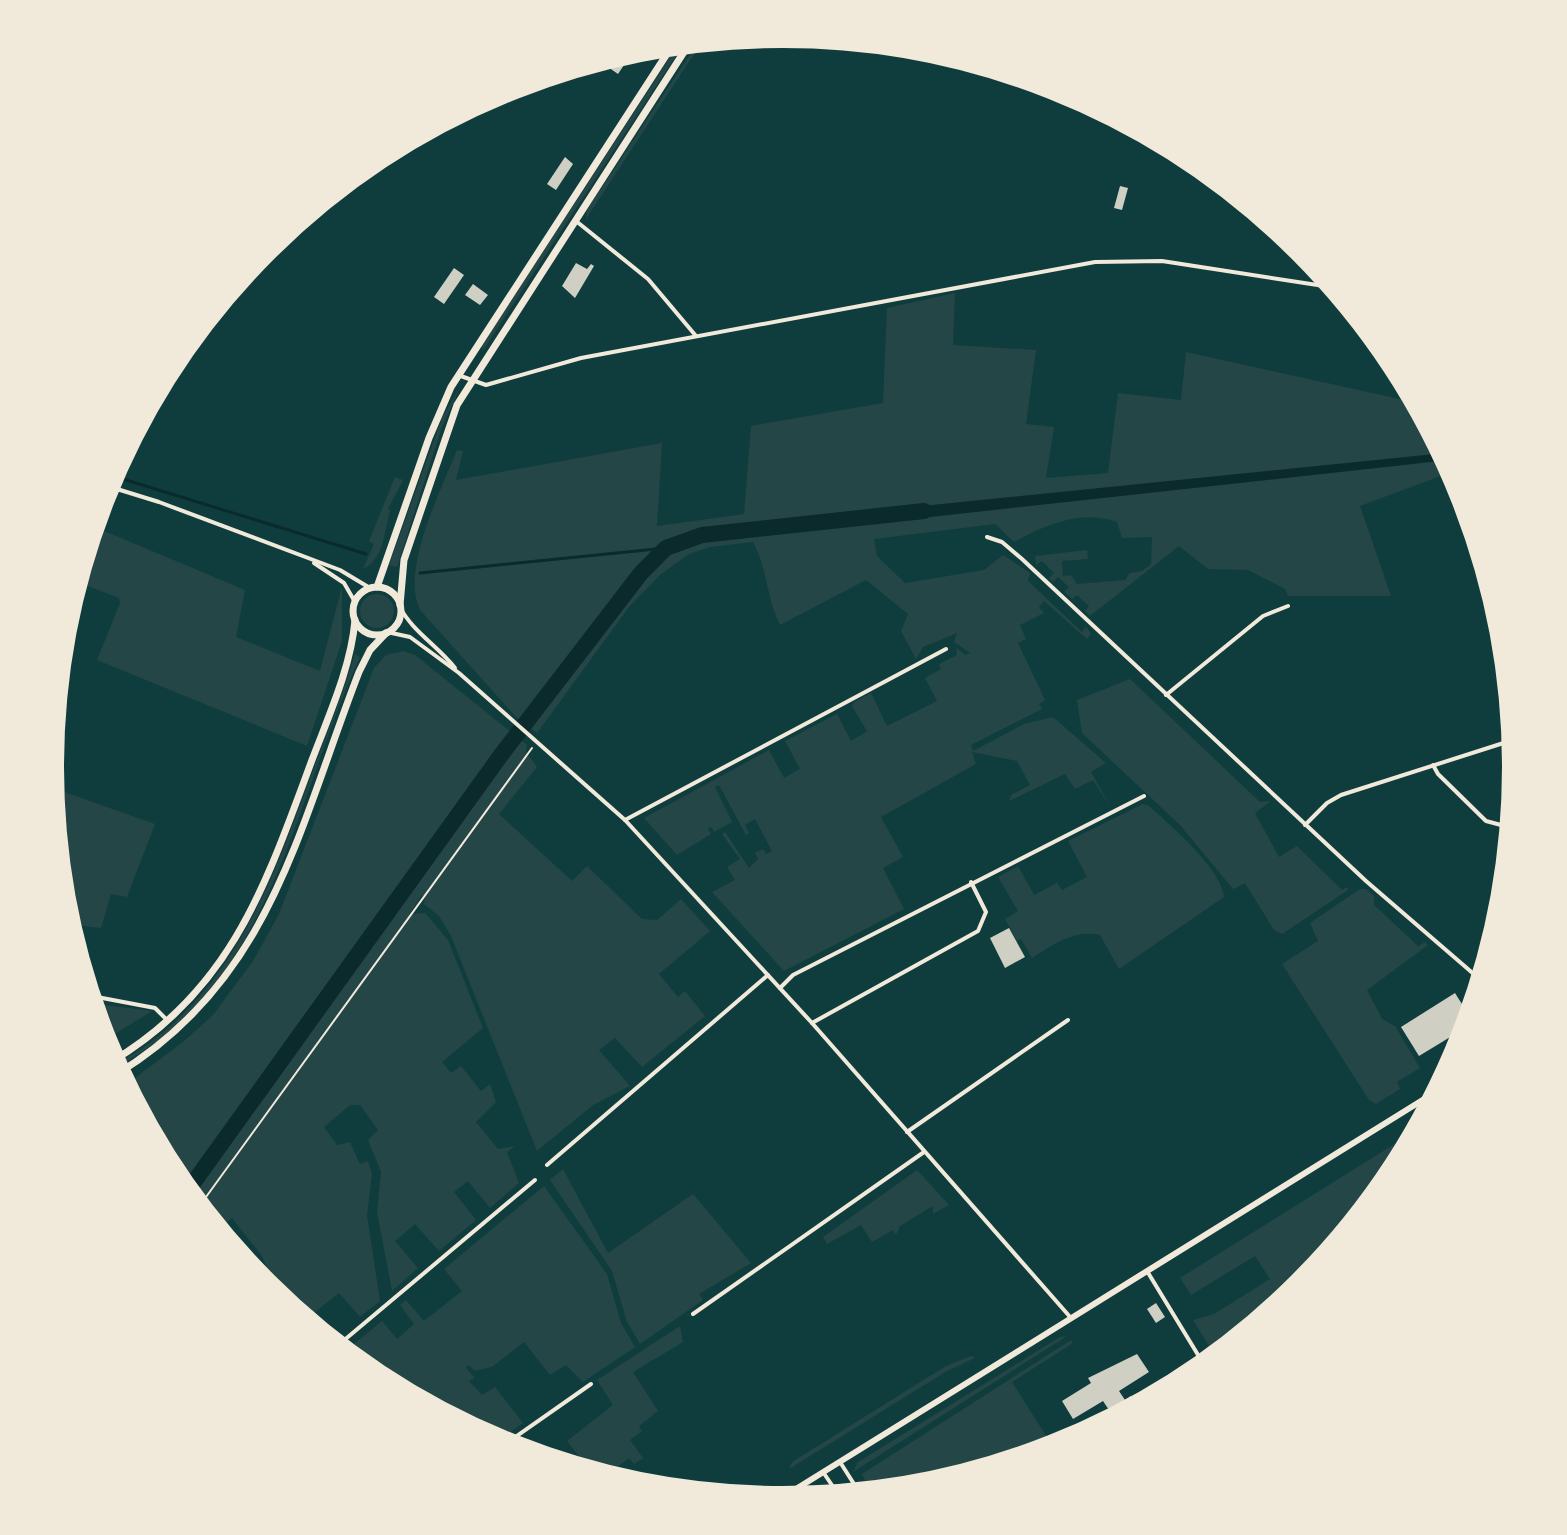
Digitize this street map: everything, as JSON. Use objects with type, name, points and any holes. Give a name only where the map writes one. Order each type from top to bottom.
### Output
[{"type":"main road","points":[[127,1067],[185,1024],[221,985],[244,953],[278,886],[359,672],[370,650],[398,622],[404,560],[444,435],[470,382],[683,53]]},
{"type":"main road","points":[[122,1054],[168,1021],[222,963],[257,901],[347,662],[355,602],[374,588],[432,430],[458,375],[665,56]]},
{"type":"main road","points":[[374,588],[389,590],[400,606]]},
{"type":"main road","points":[[355,620],[366,632],[387,632]]},
{"type":"street","points":[[574,219],[648,279],[696,336]]},
{"type":"street","points":[[458,375],[470,382],[486,385],[545,366],[1095,262],[1154,260],[1320,285]]},
{"type":"street","points":[[118,488],[340,570],[374,588]]},
{"type":"street","points":[[987,537],[1002,542],[1022,559],[1305,825],[1436,945],[1474,974]]},
{"type":"street","points":[[309,559],[344,583],[355,602]]},
{"type":"street","points":[[400,606],[409,621],[440,648],[459,673]]},
{"type":"street","points":[[1166,695],[1263,616],[1288,606]]},
{"type":"street","points":[[387,632],[410,637],[459,673],[625,820],[812,1023],[1071,1318]]},
{"type":"street","points":[[625,820],[946,649]]},
{"type":"street","points":[[1305,825],[1336,797],[1504,743]]},
{"type":"street","points":[[1433,765],[1438,774],[1486,821],[1502,825]]},
{"type":"street","points":[[780,988],[793,975],[1144,796]]},
{"type":"street","points":[[812,1023],[978,931],[986,912],[971,882]]},
{"type":"street","points":[[547,1165],[768,975]]},
{"type":"street","points":[[100,997],[155,1008],[168,1021]]},
{"type":"street","points":[[907,1132],[1068,1020]]},
{"type":"street","points":[[797,1488],[1424,1099]]},
{"type":"street","points":[[693,1314],[925,1152]]},
{"type":"street","points":[[344,1340],[535,1180]]},
{"type":"street","points":[[1147,1271],[1199,1357]]},
{"type":"street","points":[[515,1437],[591,1384]]},
{"type":"street","points":[[840,1462],[855,1485]]},
{"type":"street","points":[[823,1472],[833,1487]]},
{"type":"path","points":[[205,1198],[532,748]]},
{"type":"shaded area","points":[[697,51],[586,219],[587,210],[687,59]]},
{"type":"shaded area","points":[[677,54],[484,349],[481,347],[671,55]]},
{"type":"shaded area","points":[[955,293],[953,345],[1036,350],[1026,424],[1054,427],[1046,478],[1108,473],[1118,393],[1181,400],[1186,352],[1404,400],[1443,475],[1360,506],[1391,596],[1288,596],[1285,589],[1248,570],[1208,569],[1179,546],[1090,616],[1085,611],[1089,606],[1077,595],[1072,599],[1064,592],[1069,587],[1058,577],[1053,582],[1049,578],[1054,573],[1042,561],[1036,565],[1035,556],[1087,550],[1088,559],[1062,561],[1063,576],[1071,575],[1077,584],[1125,580],[1130,573],[1142,571],[1151,564],[1152,537],[1122,538],[1117,522],[1090,517],[1051,525],[1014,542],[995,524],[874,539],[877,556],[905,583],[984,570],[1003,555],[1030,573],[1028,581],[1082,632],[1086,626],[1091,634],[1087,639],[1044,601],[1039,607],[1044,613],[1020,625],[1026,639],[1018,643],[1045,700],[1039,704],[1042,709],[971,745],[973,751],[1024,724],[1053,717],[1106,763],[1091,772],[1111,808],[1093,780],[1075,789],[1065,774],[1009,801],[1011,795],[1030,785],[1017,761],[972,752],[976,764],[881,817],[903,857],[883,868],[904,909],[784,971],[712,892],[735,880],[727,867],[740,859],[722,834],[725,832],[749,868],[758,859],[755,853],[763,849],[766,854],[772,851],[755,819],[745,825],[749,833],[746,835],[719,785],[715,787],[732,822],[714,832],[711,827],[708,828],[711,834],[677,855],[644,818],[769,750],[784,778],[800,769],[785,741],[837,714],[851,741],[867,731],[852,706],[871,693],[887,726],[937,701],[925,678],[941,669],[939,664],[957,655],[956,648],[966,655],[970,653],[954,642],[957,633],[923,647],[916,659],[901,631],[908,614],[866,580],[780,625],[753,542],[710,547],[689,554],[660,575],[629,607],[537,733],[516,717],[420,610],[415,593],[415,573],[425,529],[457,450],[463,451],[456,480],[662,443],[657,526],[744,514],[751,426],[883,403],[887,308]]},
{"type":"shaded area","points":[[460,387],[442,427],[397,567],[389,565],[442,418]]},
{"type":"shaded area","points":[[1434,454],[1437,461],[921,518],[904,518],[902,508]]},
{"type":"shaded area","points":[[395,477],[403,480],[388,509],[380,551],[363,569],[374,544],[369,541]]},
{"type":"shaded area","points":[[102,530],[245,590],[236,637],[320,671],[342,586],[342,641],[307,746],[97,660],[120,603],[119,598],[86,585]]},
{"type":"shaded area","points":[[377,594],[389,599],[394,611],[389,623],[377,628],[365,623],[360,611],[365,599]]},
{"type":"shaded area","points":[[403,651],[415,655],[527,745],[526,752],[537,767],[499,814],[572,881],[587,866],[642,919],[657,920],[681,899],[710,931],[659,974],[678,997],[685,991],[705,1016],[642,1067],[615,1038],[599,1050],[630,1086],[593,1105],[537,1151],[451,936],[439,916],[424,904],[422,895],[409,914],[425,913],[448,940],[483,1028],[442,1062],[451,1073],[461,1066],[481,1091],[490,1084],[496,1102],[476,1122],[498,1149],[515,1146],[507,1152],[519,1183],[490,1208],[468,1181],[454,1192],[476,1220],[439,1251],[415,1224],[395,1241],[418,1268],[392,1291],[377,1212],[381,1172],[368,1140],[378,1130],[360,1105],[350,1105],[324,1127],[337,1145],[350,1142],[360,1164],[368,1161],[372,1174],[367,1215],[380,1301],[360,1317],[339,1293],[313,1314],[270,1274],[262,1256],[232,1218],[225,1224],[211,1207],[159,1128],[133,1080],[213,1015],[253,961],[279,914],[374,668],[386,655]]},
{"type":"shaded area","points":[[355,654],[360,657],[294,830],[272,886],[244,940],[211,989],[168,1032],[125,1062],[124,1059],[152,1041],[184,1013],[212,981],[236,946],[275,869]]},
{"type":"shaded area","points":[[1130,679],[1260,802],[1271,801],[1255,813],[1279,857],[1297,846],[1342,890],[1347,887],[1348,890],[1282,934],[1274,930],[1245,883],[1233,889],[1180,825],[1082,733],[1077,700]]},
{"type":"shaded area","points":[[63,792],[155,824],[127,897],[111,894],[101,928],[80,926],[68,862]]},
{"type":"shaded area","points":[[1143,804],[1149,806],[1194,848],[1214,873],[1224,897],[1119,969],[1100,935],[1072,936],[1032,958],[1021,939],[1017,941],[1005,919],[1018,911],[998,877],[1018,866],[1034,895],[1057,883],[1062,890],[1087,877],[1068,841]]},
{"type":"shaded area","points":[[1360,889],[1366,889],[1374,896],[1374,905],[1418,946],[1425,942],[1428,945],[1367,990],[1382,1019],[1395,1026],[1420,1068],[1397,1082],[1400,1089],[1376,1104],[1369,1100],[1282,964],[1318,941],[1310,923]]},
{"type":"shaded area","points":[[102,1005],[152,1011],[114,1035]]},
{"type":"shaded area","points":[[1400,1140],[1356,1207],[1326,1243],[1294,1278],[1211,1349],[1193,1320],[1214,1314],[1270,1279],[1255,1256],[1191,1295],[1180,1278]]},
{"type":"shaded area","points":[[563,1169],[608,1253],[693,1194],[751,1263],[699,1294],[703,1300],[640,1344],[627,1322],[612,1271],[550,1180]]},
{"type":"shaded area","points":[[917,1170],[949,1205],[933,1214],[933,1206],[900,1226],[896,1235],[893,1230],[872,1242],[861,1225],[827,1244],[823,1237]]},
{"type":"shaded area","points":[[544,1186],[607,1274],[621,1323],[635,1347],[583,1382],[566,1365],[550,1375],[524,1342],[492,1367],[475,1371],[468,1365],[466,1368],[475,1378],[469,1381],[482,1395],[495,1387],[523,1423],[507,1434],[423,1392],[352,1346],[382,1321],[397,1339],[414,1324],[400,1305],[406,1300],[424,1321],[462,1291],[444,1269]]},
{"type":"shaded area","points":[[680,1326],[683,1342],[633,1372],[658,1411],[639,1426],[642,1431],[630,1440],[643,1458],[634,1464],[629,1458],[615,1468],[581,1459],[567,1441],[613,1405],[597,1380]]},
{"type":"shaded area","points":[[1067,1336],[853,1472],[858,1462],[1060,1337]]},
{"type":"shaded area","points":[[1071,1340],[1073,1343],[1012,1382],[1048,1439],[1015,1451],[924,1475],[867,1484],[862,1474]]},
{"type":"shaded area","points":[[971,1356],[975,1358],[947,1371],[789,1469],[792,1462],[946,1366]]},
{"type":"building","points":[[624,65],[624,65],[618,74],[609,68]]},
{"type":"building","points":[[565,157],[573,164],[556,190],[547,184]]},
{"type":"building","points":[[1120,186],[1128,188],[1122,210],[1114,208]]},
{"type":"building","points":[[576,263],[587,269],[591,264],[594,266],[575,298],[562,286]]},
{"type":"building","points":[[454,268],[464,275],[444,304],[434,297]]},
{"type":"building","points":[[473,284],[488,295],[480,305],[465,295]]},
{"type":"building","points":[[1009,928],[1025,957],[1005,968],[990,938]]},
{"type":"building","points":[[1455,993],[1464,1007],[1453,1035],[1419,1056],[1401,1027]]},
{"type":"building","points":[[1156,1303],[1165,1317],[1156,1323],[1147,1309]]},
{"type":"building","points":[[1137,1354],[1149,1372],[1119,1391],[1125,1400],[1131,1396],[1132,1398],[1104,1414],[1109,1410],[1103,1401],[1073,1419],[1062,1401],[1091,1383],[1088,1378]]},
{"type":"waterway","points":[[122,479],[366,554]]},
{"type":"waterway","points":[[194,1182],[501,755],[641,573],[666,548],[702,535],[924,511]]},
{"type":"waterway","points":[[420,573],[666,548]]}]
